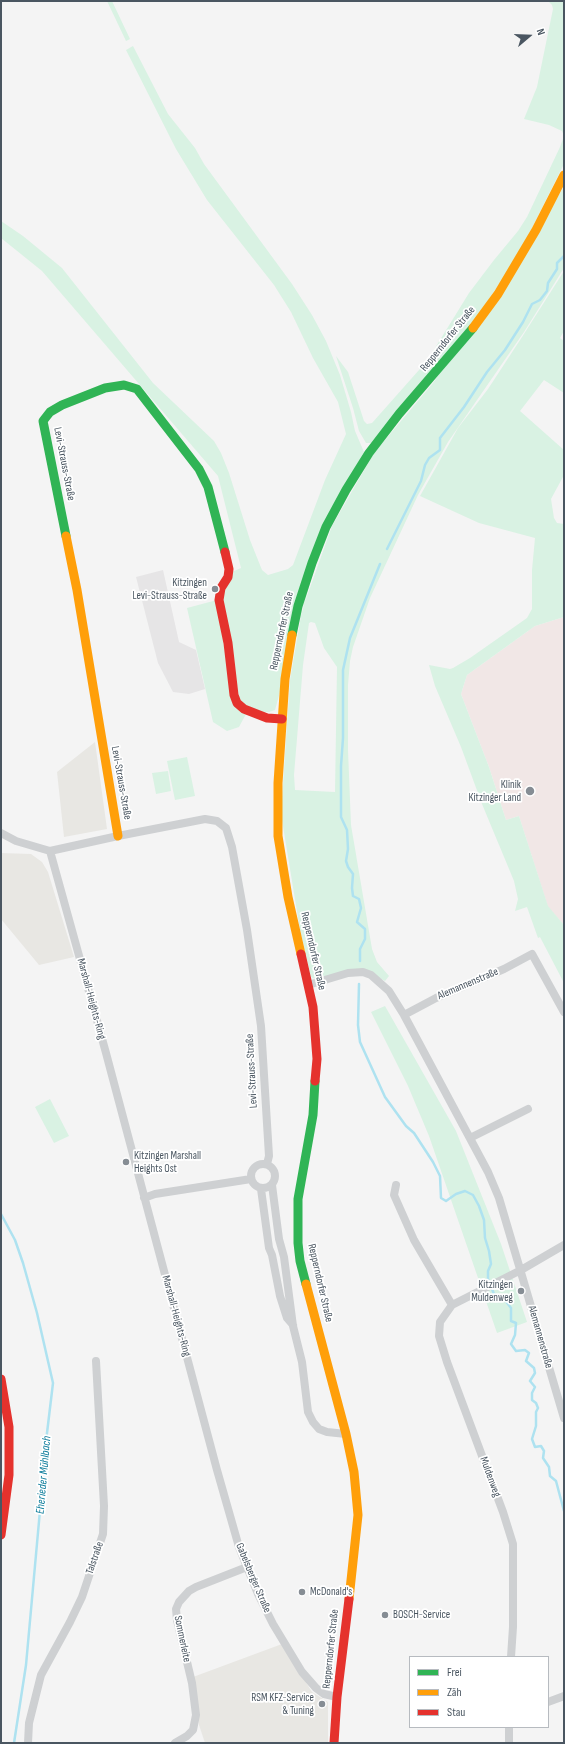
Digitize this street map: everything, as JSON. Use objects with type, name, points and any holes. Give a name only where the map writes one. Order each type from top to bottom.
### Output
[{"type":"main road","name":"Repperndorfer Straße","points":[[334,1743],[337,1697],[358,1515],[354,1472],[346,1434],[300,1260],[298,1243],[298,1199],[313,1115],[318,1072],[315,1022],[288,897],[278,836],[278,789],[285,679],[294,622],[312,563],[330,520],[346,490],[369,453],[399,414],[436,373],[482,317],[515,267],[564,175]]},
{"type":"main road","name":"Levi-Strauss-Straße","points":[[118,836],[77,590],[45,437],[43,420],[50,412],[62,405],[105,388],[124,385],[134,387],[138,389],[199,469],[208,487],[229,569],[228,577],[221,588],[219,600],[228,644],[234,695],[237,703],[244,709],[267,718],[282,719]]},
{"type":"main road","points":[[1,1379],[9,1427],[9,1475],[1,1535]]},
{"type":"street","name":"Levi-Strauss-Straße","points":[[50,851],[205,819],[217,821],[226,828],[232,847],[247,930],[261,1026],[269,1156],[267,1164],[273,1169],[276,1175],[272,1185],[278,1239],[284,1257],[293,1326],[302,1362],[308,1412],[313,1422],[319,1429],[327,1432],[346,1434]]},
{"type":"street","points":[[1,833],[16,841],[50,851]]},
{"type":"street","name":"Marshall-Heights-Ring","points":[[50,851],[208,1434]]},
{"type":"street","name":"Alemannenstraße","points":[[404,1015],[436,998],[504,969],[532,954],[564,1012]]},
{"type":"street","name":"Alemannenstraße","points":[[308,985],[348,973],[363,972],[371,975],[389,991],[404,1015],[488,1172],[499,1198],[562,1402],[564,1418]]},
{"type":"street","points":[[470,1138],[528,1109]]},
{"type":"street","points":[[267,1164],[256,1166],[252,1171],[251,1179],[254,1185],[261,1189],[265,1189],[272,1185]]},
{"type":"street","points":[[144,1198],[155,1194],[251,1179]]},
{"type":"street","points":[[396,1185],[394,1195],[414,1240],[452,1305]]},
{"type":"street","name":"Levi-Strauss-Straße","points":[[261,1189],[270,1248],[280,1296],[287,1318],[293,1326]]},
{"type":"street","points":[[521,1270],[564,1245]]},
{"type":"street","name":"Muldenweg","points":[[511,1656],[513,1627],[513,1544],[503,1512],[447,1362],[439,1336],[440,1322],[452,1305],[521,1270]]},
{"type":"street","name":"Talstraße","points":[[28,1743],[29,1723],[41,1675],[70,1622],[82,1596],[103,1534],[104,1506],[96,1361]]},
{"type":"street","name":"Gabelsberger Straße","points":[[208,1434],[228,1508],[247,1567],[273,1624],[302,1672],[316,1688],[324,1694],[337,1697]]},
{"type":"street","name":"Sommerleite","points":[[175,1743],[187,1736],[193,1730],[196,1715],[192,1682],[177,1620],[176,1609],[179,1602],[189,1591],[247,1567]]},
{"type":"street","points":[[549,1702],[564,1696]]},
{"type":"street","points":[[509,1728],[509,1743]]},
{"type":"shaded area","points":[[163,570],[179,642],[196,650],[205,689],[189,694],[173,692],[158,663],[136,577]]},
{"type":"shaded area","name":"Klinik Kitzinger Land","points":[[564,617],[564,925],[548,907],[519,816],[506,820],[489,767],[461,694],[467,675],[535,626]]},
{"type":"shaded area","points":[[95,742],[107,829],[64,837],[57,772]]},
{"type":"shaded area","points":[[1,853],[31,854],[42,862],[48,872],[74,957],[39,965],[1,919]]},
{"type":"shaded area","points":[[282,1644],[312,1692],[328,1702],[328,1743],[205,1743],[199,1725],[193,1677]]},
{"type":"green space","points":[[107,1],[112,1],[130,39],[126,41]]},
{"type":"green space","points":[[548,1],[564,1],[564,136],[562,131],[549,125],[524,119],[537,87],[553,9],[552,5]]},
{"type":"green space","points":[[133,46],[168,114],[195,148],[204,164],[292,284],[312,315],[326,341],[340,375],[355,431],[364,452],[328,518],[275,710],[269,712],[259,712],[240,703],[222,595],[232,572],[241,568],[218,476],[42,271],[1,238],[1,221],[23,236],[62,268],[153,383],[214,441],[221,453],[229,473],[250,540],[262,570],[268,575],[288,569],[293,565],[325,480],[346,434],[338,402],[313,358],[291,312],[274,285],[207,200],[176,149],[126,50]]},
{"type":"green space","points":[[564,136],[564,164],[524,244],[490,301],[371,443],[366,443],[359,431],[336,356],[348,372],[364,421],[367,424],[372,423],[427,361],[469,293],[518,231],[527,217]]},
{"type":"green space","points":[[564,187],[564,268],[524,332],[448,442],[418,495],[370,598],[353,647],[348,685],[348,750],[351,825],[372,949],[377,962],[389,976],[385,981],[365,970],[317,980],[311,977],[300,930],[281,814],[290,680],[302,610],[332,526],[374,453],[433,383]],"holes":[[[309,623],[315,623],[324,648],[337,667],[335,792],[295,790],[294,775],[303,665]]]},
{"type":"green space","points":[[564,271],[564,331],[560,338],[564,341],[564,393],[544,380],[520,411],[564,450],[564,475],[551,499],[554,518],[557,523],[564,524],[564,617],[535,626],[467,675],[461,694],[489,767],[506,820],[519,816],[548,906],[564,925],[564,983],[540,937],[538,938],[527,907],[515,911],[518,899],[514,881],[435,686],[429,665],[450,669],[453,668],[470,658],[527,618],[532,609],[532,570],[535,538],[479,523],[420,496],[458,428],[488,389]]},
{"type":"green space","points":[[217,600],[231,690],[246,714],[239,727],[227,731],[213,722],[187,608]]},
{"type":"green space","points":[[187,757],[195,796],[175,800],[167,761]]},
{"type":"green space","points":[[168,771],[171,791],[156,794],[152,773]]},
{"type":"green space","points":[[385,1006],[456,1131],[501,1244],[527,1322],[497,1333],[429,1136],[408,1086],[371,1012]]},
{"type":"green space","points":[[50,1099],[69,1136],[54,1143],[35,1107]]},
{"type":"waterway","points":[[387,549],[421,481],[425,465],[429,458],[440,450],[440,438],[464,407],[487,372],[505,350],[523,322],[532,304],[540,300],[547,291],[548,283],[557,269],[557,263],[564,256]]},
{"type":"waterway","points":[[360,961],[360,949],[365,939],[365,929],[357,922],[361,908],[359,899],[353,896],[353,874],[346,861],[348,849],[347,830],[341,817],[343,670],[350,638],[380,564]]},
{"type":"waterway","points":[[359,984],[358,1025],[360,1042],[385,1097],[406,1126],[414,1133],[433,1162],[440,1176],[441,1198],[446,1201],[456,1194],[465,1191],[473,1195],[479,1206],[484,1220],[485,1238],[491,1264],[488,1271],[488,1279],[494,1294],[505,1300],[511,1308],[511,1321],[516,1323],[515,1335],[511,1344],[516,1351],[525,1350],[529,1353],[526,1361],[534,1368],[535,1373],[530,1381],[535,1387],[532,1393],[532,1400],[536,1403],[538,1408],[536,1412],[536,1426],[532,1439],[535,1447],[541,1446],[544,1451],[543,1458],[549,1467],[550,1476],[556,1481],[564,1511]]},
{"type":"waterway","name":"Eherieder Mühlbach","points":[[1,1214],[15,1240],[23,1263],[37,1313],[53,1383],[47,1433],[26,1665],[14,1743]]},
{"type":"traffic: fast","points":[[292,635],[298,606],[312,563],[326,527],[346,490],[369,453],[399,414],[473,328]]},
{"type":"traffic: fast","points":[[66,536],[43,421],[50,412],[62,405],[105,388],[124,385],[137,389],[199,469],[208,487],[225,552]]},
{"type":"traffic: fast","points":[[306,1284],[300,1261],[298,1243],[298,1199],[313,1115],[315,1081]]},
{"type":"traffic: slow","points":[[473,328],[498,294],[536,230],[564,175]]},
{"type":"traffic: slow","points":[[66,536],[77,590],[118,836]]},
{"type":"traffic: slow","points":[[292,635],[285,679],[278,783],[278,836],[288,897],[301,954]]},
{"type":"traffic: slow","points":[[306,1284],[346,1434],[354,1472],[358,1515],[349,1599]]},
{"type":"traffic: jam","points":[[225,552],[229,569],[228,577],[221,588],[219,600],[228,643],[234,695],[237,703],[244,709],[267,718],[282,719]]},
{"type":"traffic: jam","points":[[301,954],[313,1007],[317,1059],[315,1081]]},
{"type":"traffic: jam","points":[[1,1379],[9,1427],[9,1475],[1,1535]]},
{"type":"traffic: jam","points":[[334,1743],[337,1697],[349,1599]]},
{"type":"place","name":"Kitzingen Levi-Strauss-Straße","points":[[215,589]]},
{"type":"place","name":"Klinik Kitzinger Land","points":[[530,791]]},
{"type":"place","name":"Kitzingen Marshall Heights Ost","points":[[126,1162]]},
{"type":"place","name":"Kitzingen Muldenweg","points":[[521,1291]]},
{"type":"place","name":"McDonald's","points":[[302,1592]]},
{"type":"place","name":"BOSCH-Service","points":[[385,1615]]},
{"type":"place","name":"RSM KFZ-Service & Tuning","points":[[322,1704]]}]
